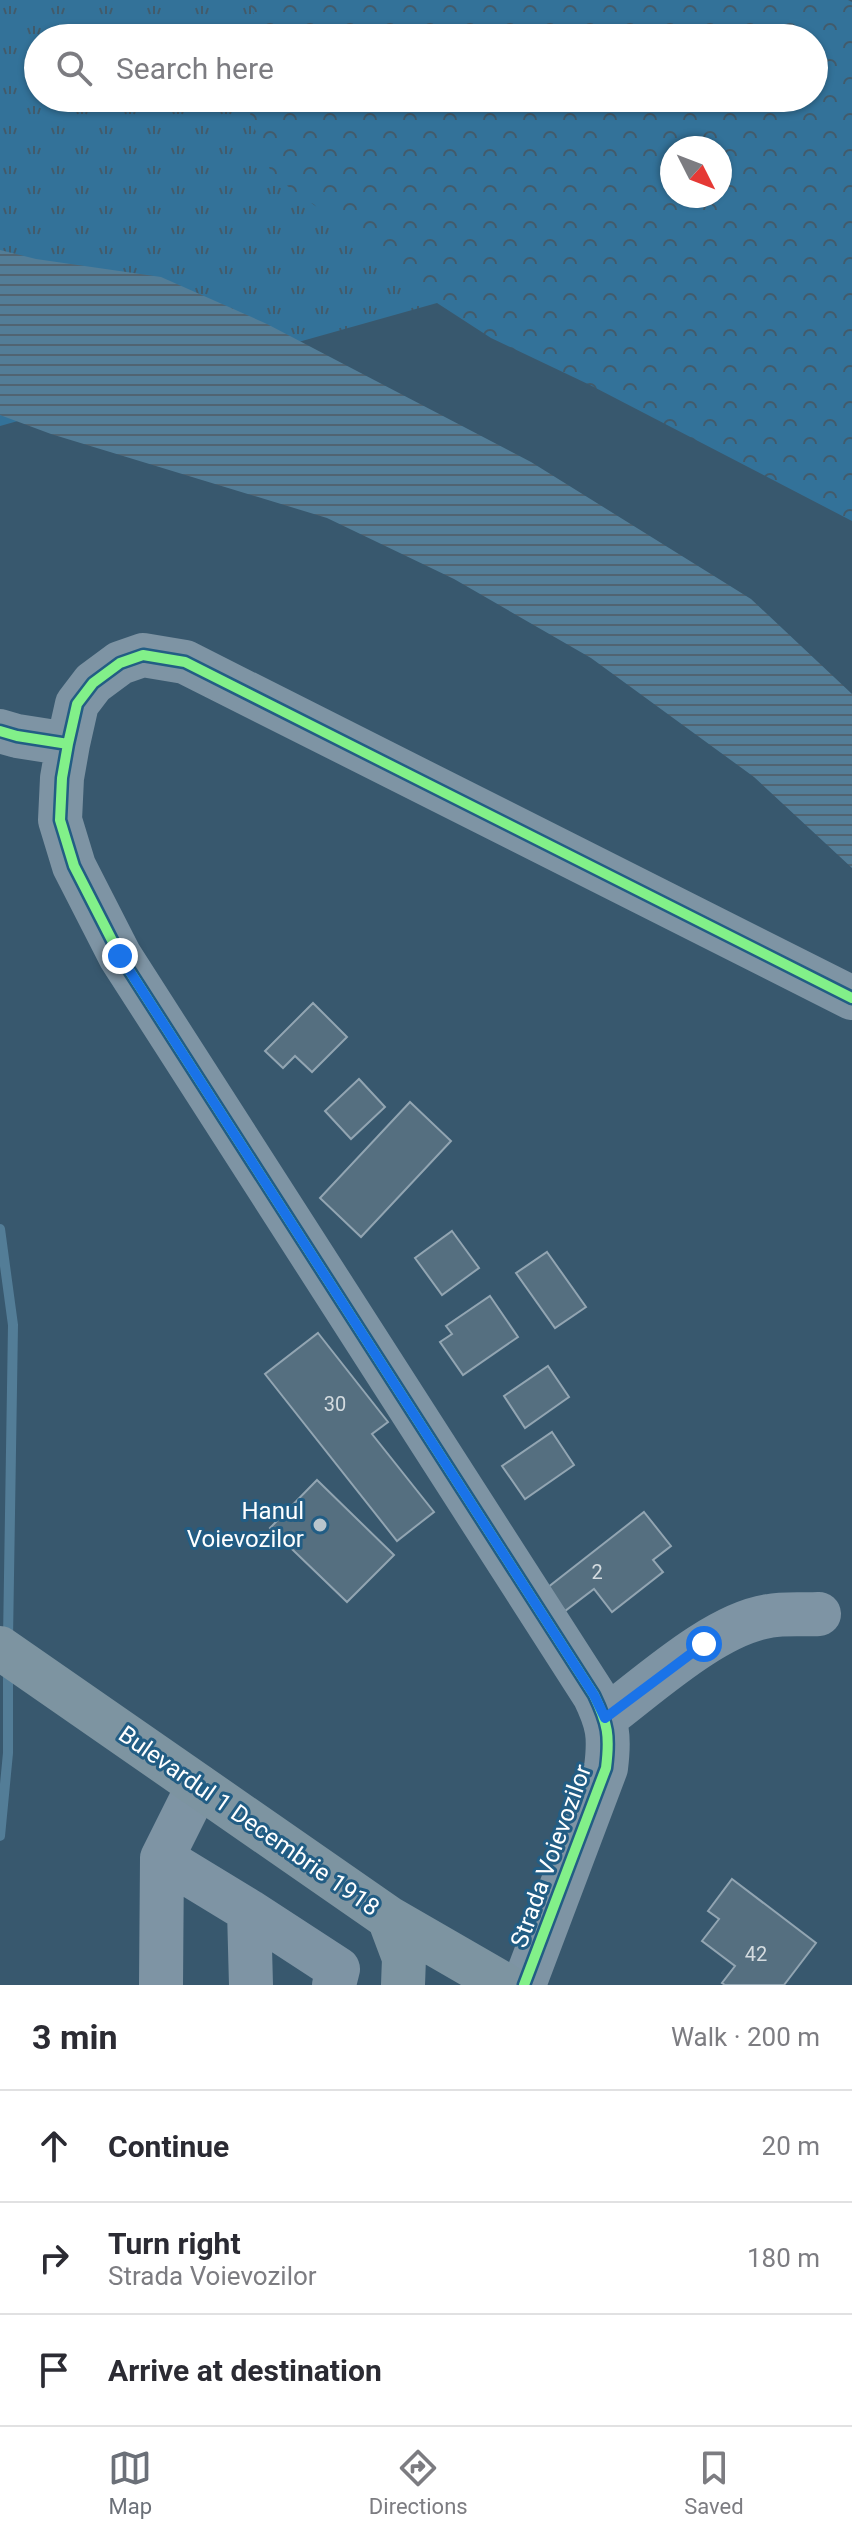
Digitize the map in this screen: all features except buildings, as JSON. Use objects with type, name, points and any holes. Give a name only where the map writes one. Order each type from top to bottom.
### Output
[{"type":"main road","name":"Bulevardul 1 Decembrie 1918","points":[[0,1648],[389,1918],[505,1985]]},
{"type":"main road","points":[[389,1918],[404,1958],[403,1985]]},
{"type":"street","name":"Strada Voievozilor","points":[[524,1985],[606,1768],[609,1742],[605,1718],[594,1695],[120,956],[74,866],[60,820],[62,778],[77,704],[93,683],[120,663],[143,655],[185,662],[852,998]]},
{"type":"street","points":[[8,733],[68,744]]},
{"type":"street","points":[[605,1718],[704,1644],[739,1624],[769,1616],[819,1614]]},
{"type":"street","points":[[161,1985],[162,1858],[198,1786]]},
{"type":"street","points":[[162,1858],[338,1969],[334,1985]]},
{"type":"street","points":[[249,1911],[251,1985]]},
{"type":"green space","points":[[0,0],[593,0],[580,24],[24,24],[24,112],[535,112],[437,303],[0,426]]},
{"type":"green space","points":[[248,0],[852,2],[852,521],[590,385],[491,338],[437,303],[377,250],[272,175],[251,112],[828,112],[828,24],[258,24]]},
{"type":"shaded area","points":[[0,250],[36,259],[161,277],[267,324],[531,462],[751,599],[852,694],[852,868],[754,777],[591,658],[454,579],[327,518],[51,434],[0,415]]},
{"type":"waterway","points":[[0,1229],[13,1325],[8,1639]]},
{"type":"waterway","points":[[0,1836],[8,1753],[8,1667]]},
{"type":"cycle path","points":[[0,731],[68,744],[77,704],[93,683],[120,663],[143,655],[185,662],[852,998]]},
{"type":"cycle path","points":[[68,744],[62,778],[60,820],[74,866],[120,956],[594,1695],[602,1714],[608,1738],[606,1768],[524,1985]]},
{"type":"place","name":"Hanul Voievozilor","points":[[320,1525]]},
{"type":"route","points":[[120,956],[594,1695],[605,1718],[704,1644]]}]
